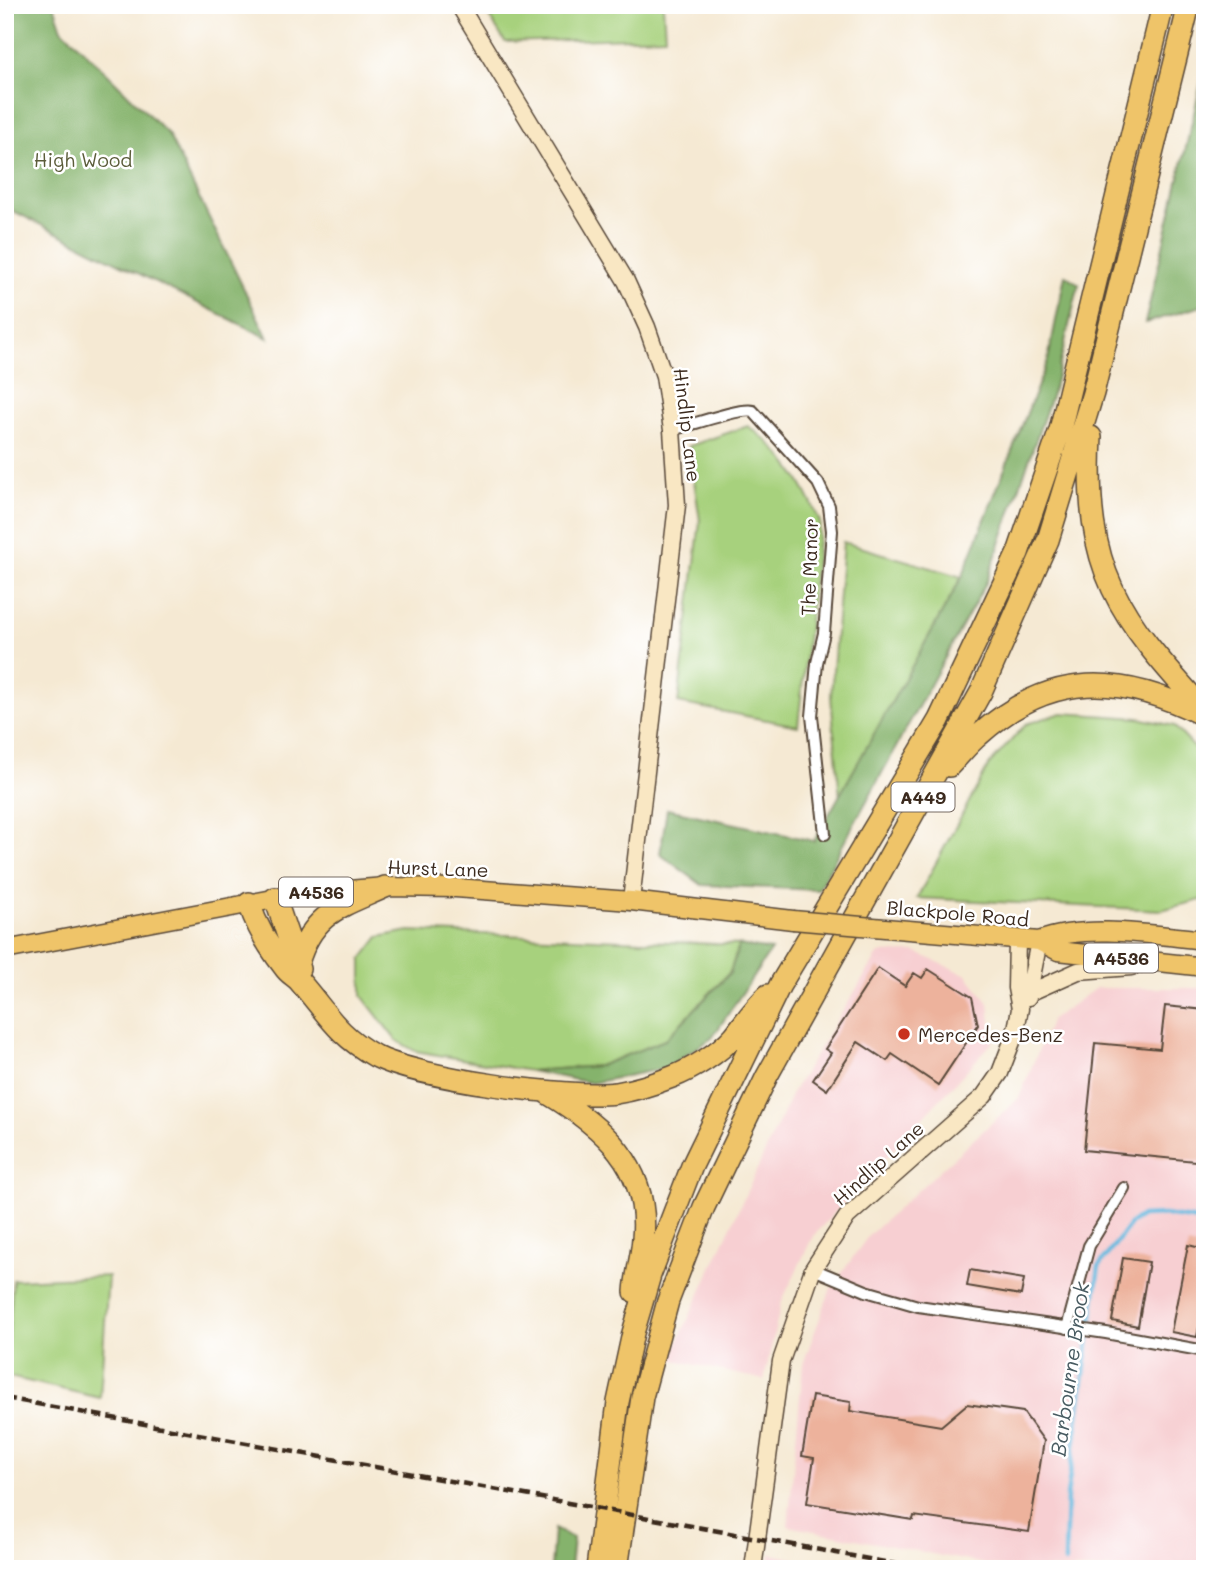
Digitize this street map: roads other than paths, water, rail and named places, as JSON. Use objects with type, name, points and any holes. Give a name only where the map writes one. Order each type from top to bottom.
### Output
[{"type":"highway","name":"A449","points":[[597,1569],[610,1447],[633,1332],[650,1275],[692,1166],[780,985],[939,720],[1018,553],[1060,430],[1163,5]]},
{"type":"highway","name":"A449","points":[[617,1569],[642,1397],[668,1301],[704,1207],[767,1076],[981,692],[1048,540],[1093,393],[1189,5]]},
{"type":"highway","points":[[1093,393],[1089,488],[1099,556],[1111,589],[1145,645],[1205,713]]},
{"type":"highway","points":[[931,783],[996,722],[1039,697],[1065,688],[1092,684],[1121,685],[1147,690],[1205,713]]},
{"type":"highway","points":[[299,972],[307,938],[323,917],[385,887]]},
{"type":"highway","points":[[275,898],[299,972],[322,1013],[341,1032],[378,1057],[424,1072],[542,1090],[615,1093],[675,1076],[723,1046],[752,1009],[780,985]]},
{"type":"highway","points":[[250,903],[271,948],[286,970],[299,972]]},
{"type":"highway","points":[[542,1090],[584,1115],[619,1148],[638,1187],[643,1211],[643,1238],[636,1276],[633,1332]]},
{"type":"main road","name":"Hurst Lane","points":[[5,950],[275,898],[385,887],[456,888],[631,901],[873,927]]},
{"type":"main road","name":"Blackpole Road","points":[[873,927],[1038,942],[1058,951],[1205,967]]},
{"type":"main road","name":"Blackpole Road","points":[[1038,942],[1059,933],[1205,940]]},
{"type":"street","name":"Hindlip Lane","points":[[459,5],[626,281],[647,327],[664,376],[672,430],[677,505],[631,901]]},
{"type":"street","name":"The Manor","points":[[672,430],[708,422],[745,409],[753,411],[818,483],[829,506],[832,531],[813,716],[825,834]]},
{"type":"street","name":"Hindlip Lane","points":[[1017,940],[1016,988],[1020,1009]]},
{"type":"street","name":"Hindlip Lane","points":[[753,1569],[781,1361],[813,1269],[847,1217],[993,1085],[1007,1061],[1020,1009],[1031,992],[1038,942]]},
{"type":"street","points":[[1031,992],[1078,971],[1131,967],[1149,961]]},
{"type":"street","points":[[1067,1328],[1088,1246],[1124,1188]]},
{"type":"street","points":[[813,1269],[866,1291],[918,1306],[1106,1333],[1205,1351]]},
{"type":"waterway","name":"Barbourne Brook","points":[[1065,1562],[1067,1496],[1099,1266],[1131,1223],[1142,1216],[1164,1215],[1205,1221]]},
{"type":"railway","points":[[5,1398],[922,1569]]},
{"type":"place","name":"Mercedes-Benz","points":[[904,1034]]},
{"type":"park label","name":"High Wood","points":[[83,159]]}]
